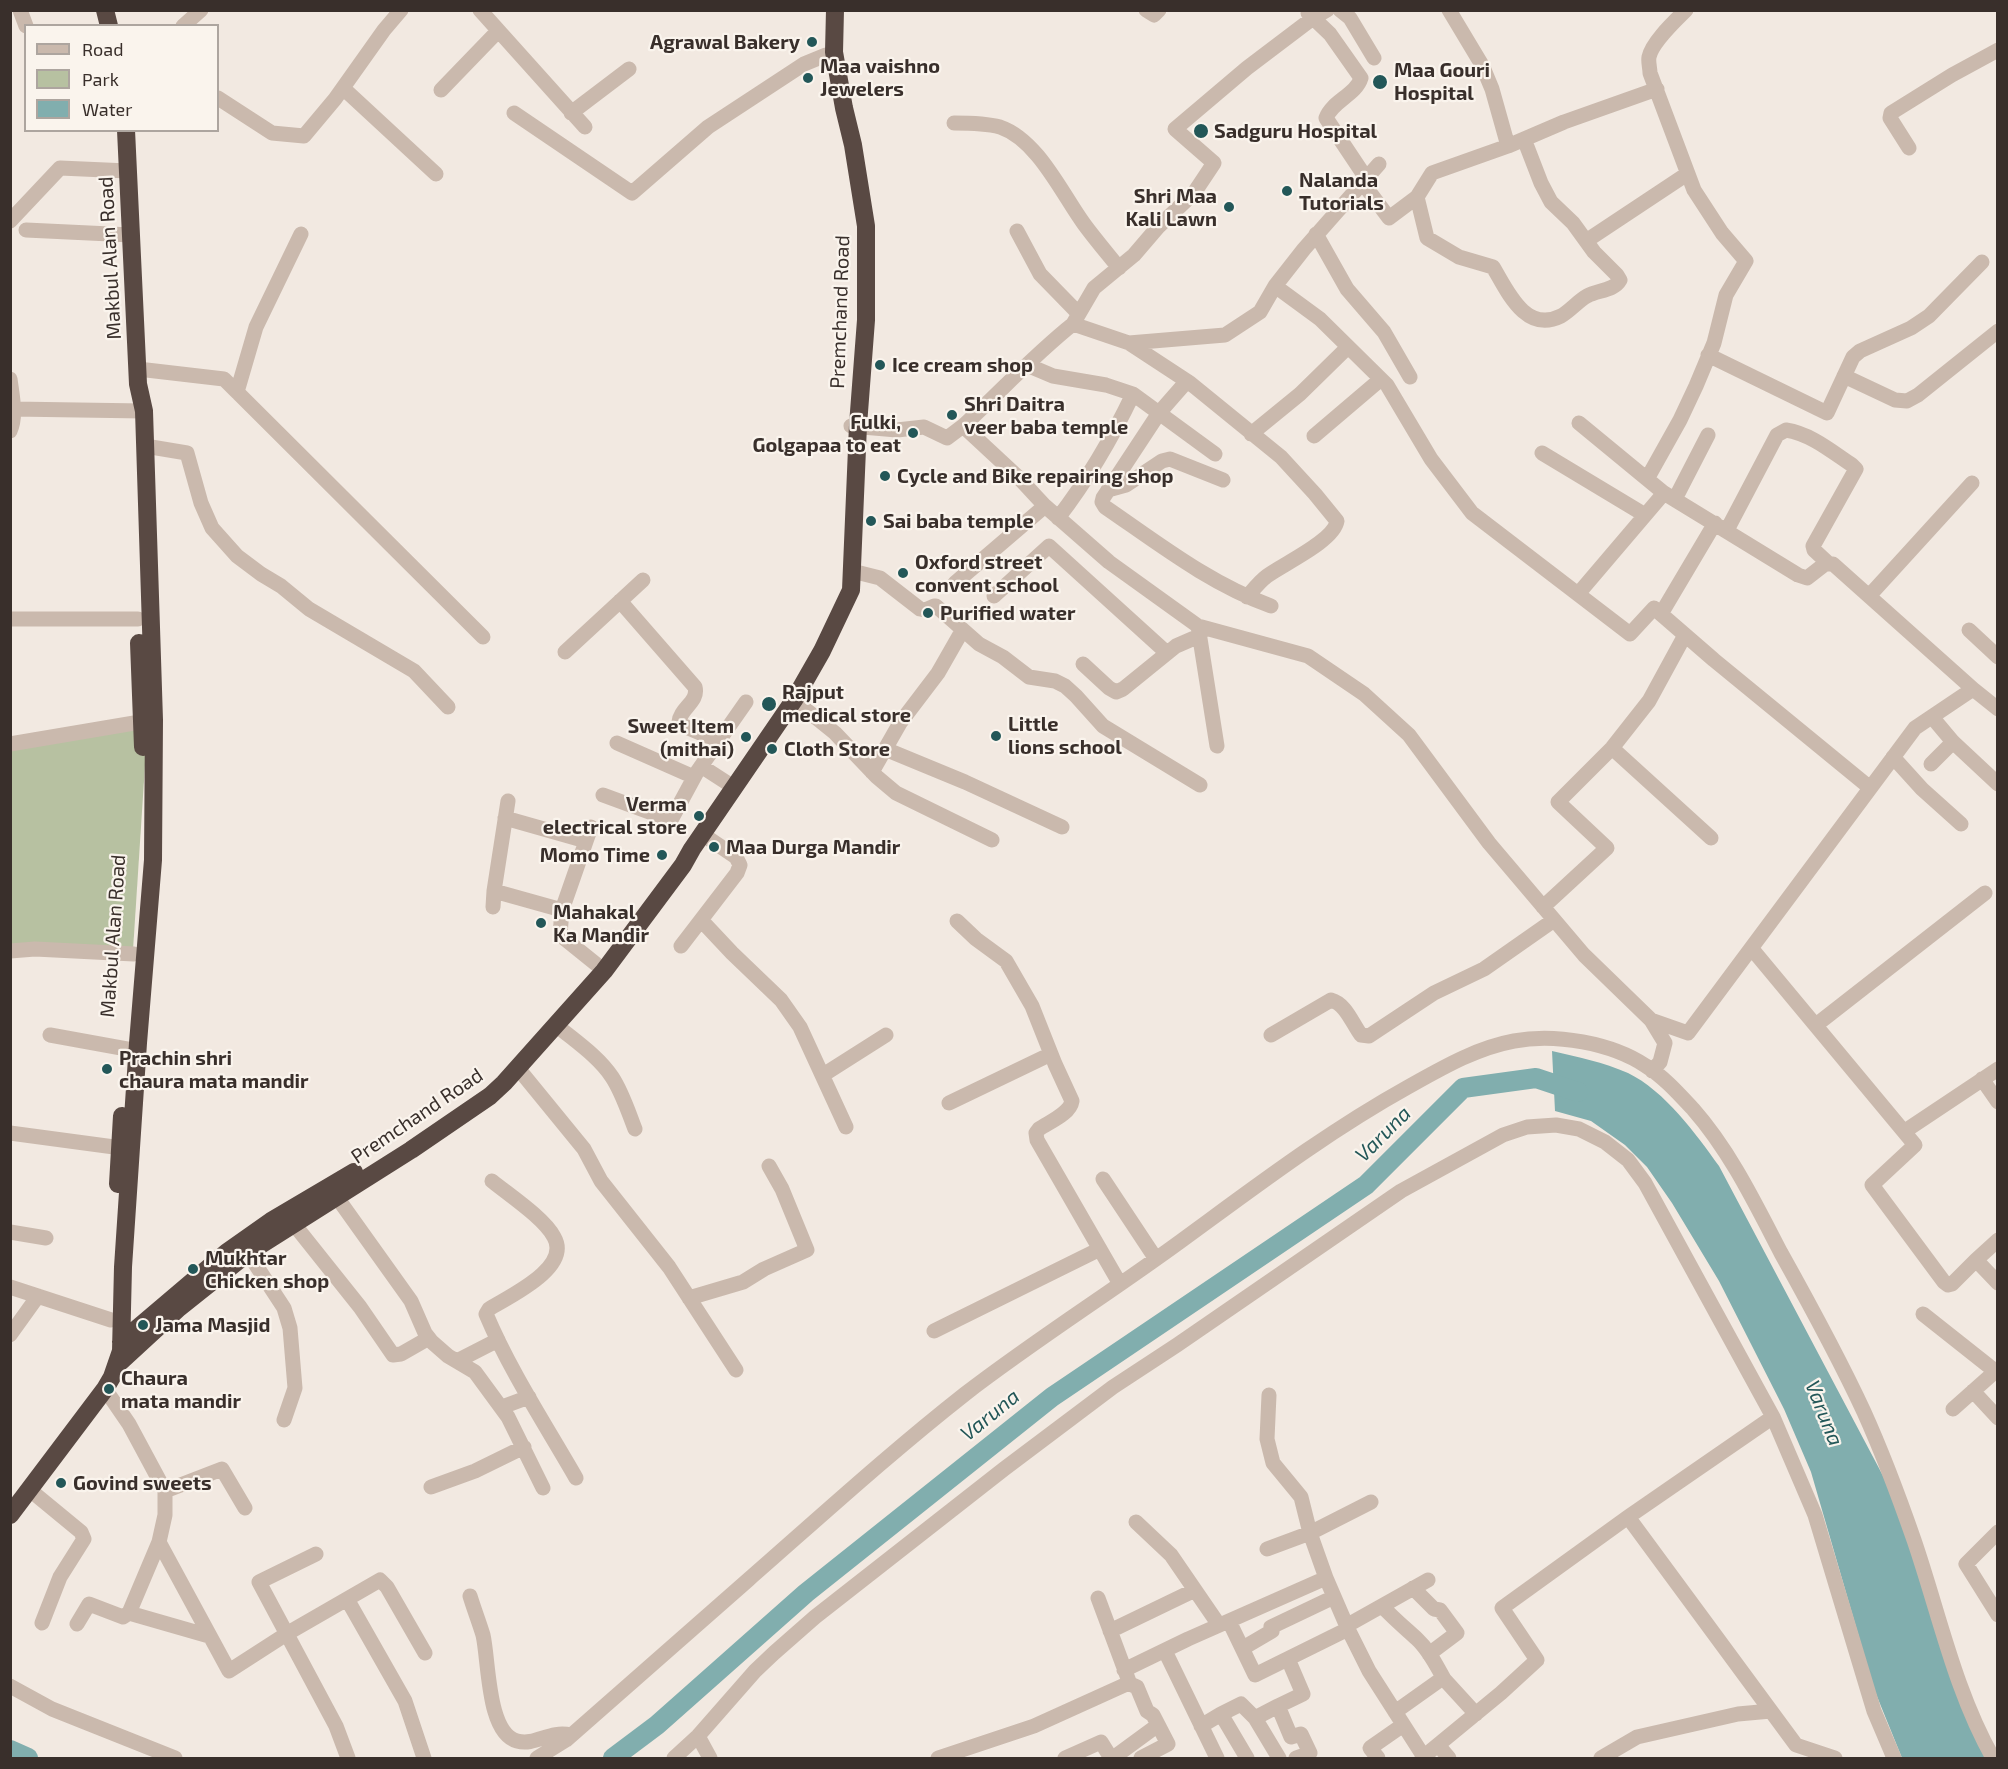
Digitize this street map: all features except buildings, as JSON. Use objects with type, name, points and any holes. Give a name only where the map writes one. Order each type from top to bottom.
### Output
[{"type":"highway","name":"Premchand Road","points":[[116,1366],[179,1308],[248,1253],[473,1109],[504,1083],[604,970],[683,865],[794,700],[840,616],[851,590],[858,318],[854,210],[826,55],[825,10]]},
{"type":"highway","name":"Premchand Road","points":[[835,10],[834,52],[853,145],[866,226],[866,320],[854,426],[840,616]]},
{"type":"highway","name":"Makbul Alan Road","points":[[126,132],[138,376],[138,619],[148,720]]},
{"type":"highway","name":"Makbul Alan Road","points":[[133,1051],[134,954],[153,860],[148,720],[145,446],[138,410]]},
{"type":"highway","name":"Premchand Road","points":[[121,1342],[227,1252],[300,1204],[412,1137],[465,1101],[505,1066],[596,964],[674,862],[697,842]]},
{"type":"highway","name":"Makbul Alan Road","points":[[10,1496],[100,1377],[109,1352],[143,908]]},
{"type":"highway","name":"Makbul Alan Road","points":[[10,1515],[105,1389],[121,1351],[126,1149]]},
{"type":"street","points":[[106,10],[117,24]]},
{"type":"street","points":[[185,24],[201,10]]},
{"type":"street","points":[[219,99],[272,133],[304,136],[401,10]]},
{"type":"street","points":[[480,10],[585,127]]},
{"type":"street","points":[[1146,10],[1152,15],[1159,10]]},
{"type":"street","points":[[854,426],[897,430],[924,427],[947,438],[963,426],[1075,319],[1094,288],[1134,255],[1158,227],[1194,193],[1214,164],[1175,129],[1310,14],[1327,10]]},
{"type":"street","points":[[1340,10],[1350,18],[1374,58]]},
{"type":"street","points":[[1449,10],[1482,65],[1492,89],[1508,146]]},
{"type":"street","points":[[1310,14],[1330,34],[1361,78],[1326,118],[1389,218],[1417,197],[1432,173],[1657,89]]},
{"type":"street","points":[[1647,479],[1680,420],[1716,338],[1726,295],[1746,263],[1746,260],[1722,233],[1698,196],[1687,174],[1650,72],[1649,57],[1677,14]]},
{"type":"street","points":[[441,90],[498,31]]},
{"type":"street","points":[[1909,148],[1890,117],[1891,113],[1998,50]]},
{"type":"street","points":[[514,113],[632,193],[708,128],[804,64],[826,55]]},
{"type":"street","points":[[571,113],[629,69]]},
{"type":"street","points":[[343,88],[436,174]]},
{"type":"street","points":[[954,123],[1000,127],[1022,140],[1033,151],[1119,268]]},
{"type":"street","points":[[1417,197],[1426,238],[1460,257],[1493,267],[1516,305],[1530,316],[1546,319],[1558,317],[1593,292],[1614,286],[1619,282],[1619,277],[1599,257],[1573,223],[1551,202],[1524,139]]},
{"type":"street","points":[[1129,343],[1225,334],[1260,312],[1275,286],[1316,234],[1379,164]]},
{"type":"street","points":[[10,221],[60,168],[128,171]]},
{"type":"street","points":[[1586,241],[1687,174]]},
{"type":"street","points":[[26,230],[131,235]]},
{"type":"street","points":[[1017,231],[1040,274],[1075,319],[1129,343],[1187,381],[1295,471],[1336,518],[1338,523],[1335,528],[1319,543],[1265,578],[1247,597]]},
{"type":"street","points":[[237,392],[256,327],[301,234]]},
{"type":"street","points":[[1316,234],[1347,290],[1384,332],[1410,377]]},
{"type":"street","points":[[1708,356],[1826,414],[1830,410],[1850,360],[1855,354],[1911,328],[1929,316],[1982,262]]},
{"type":"street","points":[[1275,286],[1320,319],[1387,385],[1431,459],[1472,513],[1630,633],[1654,608],[1869,787]]},
{"type":"street","points":[[1844,376],[1895,400],[1907,401],[1918,395],[1998,331]]},
{"type":"street","points":[[1251,434],[1293,400],[1348,347]]},
{"type":"street","points":[[1027,365],[1064,379],[1106,385],[1133,394],[1215,454]]},
{"type":"street","points":[[138,376],[224,379],[483,637]]},
{"type":"street","points":[[10,379],[13,410],[10,431]]},
{"type":"street","points":[[1314,436],[1381,379]]},
{"type":"street","points":[[1187,381],[1159,412],[1102,500],[1105,507],[1190,566],[1247,597],[1271,606]]},
{"type":"street","points":[[1058,518],[1089,476],[1115,432],[1133,394]]},
{"type":"street","points":[[13,410],[138,410]]},
{"type":"street","points":[[1579,423],[1669,496],[1804,578],[1828,563]]},
{"type":"street","points":[[963,426],[1058,518],[1109,562],[1199,631],[1308,656],[1364,694],[1410,735],[1489,843],[1543,907],[1588,959],[1651,1020],[1665,1043],[1660,1062],[1652,1071]]},
{"type":"street","points":[[1661,614],[1721,527],[1777,435],[1786,430],[1806,435],[1856,469],[1813,546],[1814,550],[1828,563],[1833,564],[1998,709]]},
{"type":"street","points":[[1578,594],[1645,515],[1669,496],[1708,435]]},
{"type":"street","points":[[145,446],[187,453],[201,503],[212,528],[237,556],[309,609],[414,671],[448,707]]},
{"type":"street","points":[[1542,453],[1645,515]]},
{"type":"street","points":[[1108,490],[1126,485],[1162,461],[1170,459],[1223,480]]},
{"type":"street","points":[[1869,596],[1972,483]]},
{"type":"street","points":[[956,584],[1045,506]]},
{"type":"street","points":[[994,596],[1048,546],[1167,653]]},
{"type":"street","points":[[852,571],[880,578],[920,609],[925,610],[936,606],[983,647],[1003,657],[1029,677],[1055,681],[1065,686],[1103,726],[1200,785]]},
{"type":"street","points":[[565,652],[643,580]]},
{"type":"street","points":[[620,601],[695,687],[694,698],[680,716],[679,722],[719,741]]},
{"type":"street","points":[[10,619],[138,619]]},
{"type":"street","points":[[1969,630],[1998,657]]},
{"type":"street","points":[[872,772],[905,716],[938,673],[962,631]]},
{"type":"street","points":[[1083,664],[1116,692],[1199,631]]},
{"type":"street","points":[[1199,631],[1216,746]]},
{"type":"street","points":[[1543,907],[1607,848],[1558,802],[1612,748],[1649,701],[1685,635]]},
{"type":"street","points":[[1651,1020],[1688,1033],[1915,728],[1973,689]]},
{"type":"street","points":[[794,700],[835,733],[886,786],[909,801],[992,840]]},
{"type":"street","points":[[603,795],[671,820],[698,771],[746,702]]},
{"type":"street","points":[[1932,717],[1953,742],[1998,784]]},
{"type":"street","points":[[10,744],[148,720]]},
{"type":"street","points":[[1931,764],[1953,742]]},
{"type":"street","points":[[617,743],[698,771],[735,788]]},
{"type":"street","points":[[1612,748],[1711,838]]},
{"type":"street","points":[[885,749],[965,782],[1062,827]]},
{"type":"street","points":[[1893,757],[1933,800],[1961,824]]},
{"type":"street","points":[[493,907],[508,801]]},
{"type":"street","points":[[505,818],[588,834],[562,910],[560,935],[596,964]]},
{"type":"street","points":[[681,946],[737,873],[740,865],[736,857],[697,842]]},
{"type":"street","points":[[494,891],[562,910]]},
{"type":"street","points":[[1816,1025],[1985,892]]},
{"type":"street","points":[[700,920],[781,1000],[800,1027],[846,1127]]},
{"type":"street","points":[[1271,1035],[1331,1000],[1343,1008],[1361,1035],[1369,1036],[1434,993],[1484,969],[1554,920]]},
{"type":"street","points":[[957,921],[976,939],[1006,961],[1032,1006],[1071,1096],[1072,1105],[1067,1111],[1039,1129],[1036,1134],[1037,1140],[1120,1284]]},
{"type":"street","points":[[10,951],[35,949],[134,954]]},
{"type":"street","points":[[1752,949],[1915,1145],[1872,1185],[1948,1285],[1952,1284],[1998,1240]]},
{"type":"street","points":[[556,1025],[604,1066],[619,1089],[635,1128]]},
{"type":"street","points":[[50,1035],[133,1051]]},
{"type":"street","points":[[823,1075],[886,1035]]},
{"type":"street","points":[[537,1758],[571,1735],[893,1453],[1035,1342],[1156,1259],[1270,1174],[1391,1096],[1445,1066],[1482,1050],[1531,1038],[1565,1039],[1627,1055],[1666,1082],[1694,1110],[1714,1135],[1739,1175],[1866,1417],[1905,1514],[1971,1715],[1993,1758]]},
{"type":"street","points":[[949,1103],[1051,1054]]},
{"type":"street","points":[[518,1067],[584,1149],[601,1181],[669,1267],[736,1370]]},
{"type":"street","points":[[1905,1131],[1998,1069]]},
{"type":"street","points":[[1983,1079],[1998,1102]]},
{"type":"street","points":[[674,1758],[699,1736],[755,1671],[815,1617],[1113,1387],[1401,1191],[1503,1135],[1527,1127],[1556,1125],[1579,1130],[1605,1142],[1629,1160],[1650,1192],[1773,1417],[1815,1515],[1874,1711],[1894,1758]]},
{"type":"street","points":[[10,1133],[126,1149]]},
{"type":"street","points":[[689,1298],[743,1282],[764,1269],[807,1250],[770,1166]]},
{"type":"street","points":[[1102,1179],[1156,1259]]},
{"type":"street","points":[[492,1181],[548,1228],[554,1236],[557,1247],[552,1262],[534,1282],[487,1310],[486,1314],[498,1341],[576,1478]]},
{"type":"street","points":[[336,1196],[411,1301],[429,1338],[439,1349],[475,1372],[502,1407],[514,1425],[543,1488]]},
{"type":"street","points":[[293,1224],[360,1307],[393,1355],[401,1354],[429,1338]]},
{"type":"street","points":[[10,1232],[46,1238]]},
{"type":"street","points":[[934,1331],[1100,1249]]},
{"type":"street","points":[[248,1253],[284,1308],[290,1328],[295,1388],[284,1420]]},
{"type":"street","points":[[1976,1260],[1998,1282]]},
{"type":"street","points":[[10,1287],[111,1320]]},
{"type":"street","points":[[10,1335],[38,1296]]},
{"type":"street","points":[[1923,1314],[1996,1370],[1953,1409]]},
{"type":"street","points":[[457,1360],[498,1341]]},
{"type":"street","points":[[77,1624],[89,1604],[123,1617],[129,1613],[159,1542],[165,1515],[165,1491],[129,1424],[105,1389]]},
{"type":"street","points":[[1973,1391],[1998,1418]]},
{"type":"street","points":[[1269,1395],[1267,1439],[1269,1452],[1280,1472],[1301,1497],[1310,1533],[1347,1628],[1369,1671],[1423,1758],[1537,1660],[1502,1608],[1773,1417]]},
{"type":"street","points":[[502,1407],[529,1397]]},
{"type":"street","points":[[431,1487],[475,1471],[524,1447]]},
{"type":"street","points":[[165,1491],[222,1469],[245,1508]]},
{"type":"street","points":[[30,1490],[81,1532],[84,1539],[60,1577],[42,1623]]},
{"type":"street","points":[[1267,1549],[1310,1533],[1371,1502]]},
{"type":"street","points":[[1628,1517],[1796,1745],[1835,1758]]},
{"type":"street","points":[[1136,1522],[1171,1555],[1224,1623],[1243,1648],[1255,1675],[1347,1628],[1428,1580]]},
{"type":"street","points":[[1998,1532],[1966,1564],[1998,1615]]},
{"type":"street","points":[[159,1542],[229,1671],[380,1580],[387,1587],[425,1653]]},
{"type":"street","points":[[316,1554],[259,1582],[336,1726],[348,1758]]},
{"type":"street","points":[[938,1758],[1034,1726],[1127,1677],[1165,1651],[1326,1578]]},
{"type":"street","points":[[1413,1588],[1434,1609],[1440,1610],[1457,1633],[1430,1654]]},
{"type":"street","points":[[1110,1630],[1196,1590]]},
{"type":"street","points":[[470,1596],[483,1636],[492,1698],[502,1728],[513,1740],[520,1742],[558,1733],[571,1735]]},
{"type":"street","points":[[1243,1648],[1272,1631],[1271,1627],[1334,1597]]},
{"type":"street","points":[[1098,1598],[1127,1677],[1132,1686],[1137,1687],[1147,1711],[1153,1714],[1168,1744],[1141,1758]]},
{"type":"street","points":[[347,1599],[405,1701],[424,1758]]},
{"type":"street","points":[[1382,1606],[1418,1640],[1430,1654],[1444,1679],[1476,1714]]},
{"type":"street","points":[[129,1613],[209,1636]]},
{"type":"street","points":[[1165,1651],[1217,1758]]},
{"type":"street","points":[[1255,1718],[1303,1694],[1287,1659]]},
{"type":"street","points":[[1378,1758],[1370,1748],[1399,1718],[1440,1680],[1444,1679]]},
{"type":"street","points":[[10,1686],[52,1709],[175,1758]]},
{"type":"street","points":[[1201,1726],[1241,1704],[1255,1718],[1279,1758]]},
{"type":"street","points":[[1278,1706],[1291,1737],[1301,1734],[1310,1754],[1296,1758]]},
{"type":"street","points":[[1600,1758],[1637,1737],[1738,1713],[1771,1711]]},
{"type":"street","points":[[1221,1714],[1246,1758]]},
{"type":"street","points":[[1065,1758],[1101,1742],[1112,1758],[1158,1725]]},
{"type":"street","points":[[699,1736],[710,1758]]},
{"type":"street","points":[[1438,1745],[1449,1758]]},
{"type":"green space","points":[[148,719],[133,950],[11,947],[11,744]]},
{"type":"water","points":[[1552,1051],[1609,1066],[1642,1081],[1679,1114],[1719,1166],[1890,1489],[1987,1758],[1902,1758],[1874,1689],[1811,1472],[1784,1409],[1719,1281],[1672,1203],[1647,1167],[1625,1145],[1591,1121],[1555,1111]]},
{"type":"waterway","name":"Varuna","points":[[613,1758],[657,1725],[806,1593],[1052,1397],[1366,1185],[1463,1088],[1536,1078],[1578,1092]]},
{"type":"waterway","name":"Varuna","points":[[10,1750],[28,1758]]},
{"type":"place","name":"Agrawal Bakery","points":[[812,42]]},
{"type":"place","name":"Maa vaishno Jewelers","points":[[808,78]]},
{"type":"place","name":"Maa Gouri Hospital","points":[[1380,82]]},
{"type":"place","name":"Sadguru Hospital","points":[[1201,131]]},
{"type":"place","name":"Nalanda Tutorials","points":[[1287,191]]},
{"type":"place","name":"Shri Maa Kali Lawn","points":[[1229,207]]},
{"type":"place","name":"Ice cream shop","points":[[880,365]]},
{"type":"place","name":"Shri Daitra veer baba temple","points":[[952,415]]},
{"type":"place","name":"Fulki, Golgapaa to eat","points":[[913,433]]},
{"type":"place","name":"Cycle and Bike repairing shop","points":[[885,476]]},
{"type":"place","name":"Sai baba temple","points":[[871,521]]},
{"type":"place","name":"Oxford street convent school","points":[[903,573]]},
{"type":"place","name":"Purified water","points":[[928,613]]},
{"type":"place","name":"Rajput medical store","points":[[769,704]]},
{"type":"place","name":"Little lions school","points":[[996,736]]},
{"type":"place","name":"Sweet Item (mithai)","points":[[746,737]]},
{"type":"place","name":"Cloth Store","points":[[772,749]]},
{"type":"place","name":"Verma electrical store","points":[[699,816]]},
{"type":"place","name":"Maa Durga Mandir","points":[[714,847]]},
{"type":"place","name":"Momo Time","points":[[662,855]]},
{"type":"place","name":"Mahakal Ka Mandir","points":[[541,923]]},
{"type":"place","name":"Prachin shri chaura mata mandir","points":[[107,1069]]},
{"type":"place","name":"Mukhtar Chicken shop","points":[[193,1269]]},
{"type":"place","name":"Jama Masjid","points":[[143,1325]]},
{"type":"place","name":"Chaura mata mandir","points":[[109,1389]]},
{"type":"place","name":"Govind sweets","points":[[61,1483]]}]
